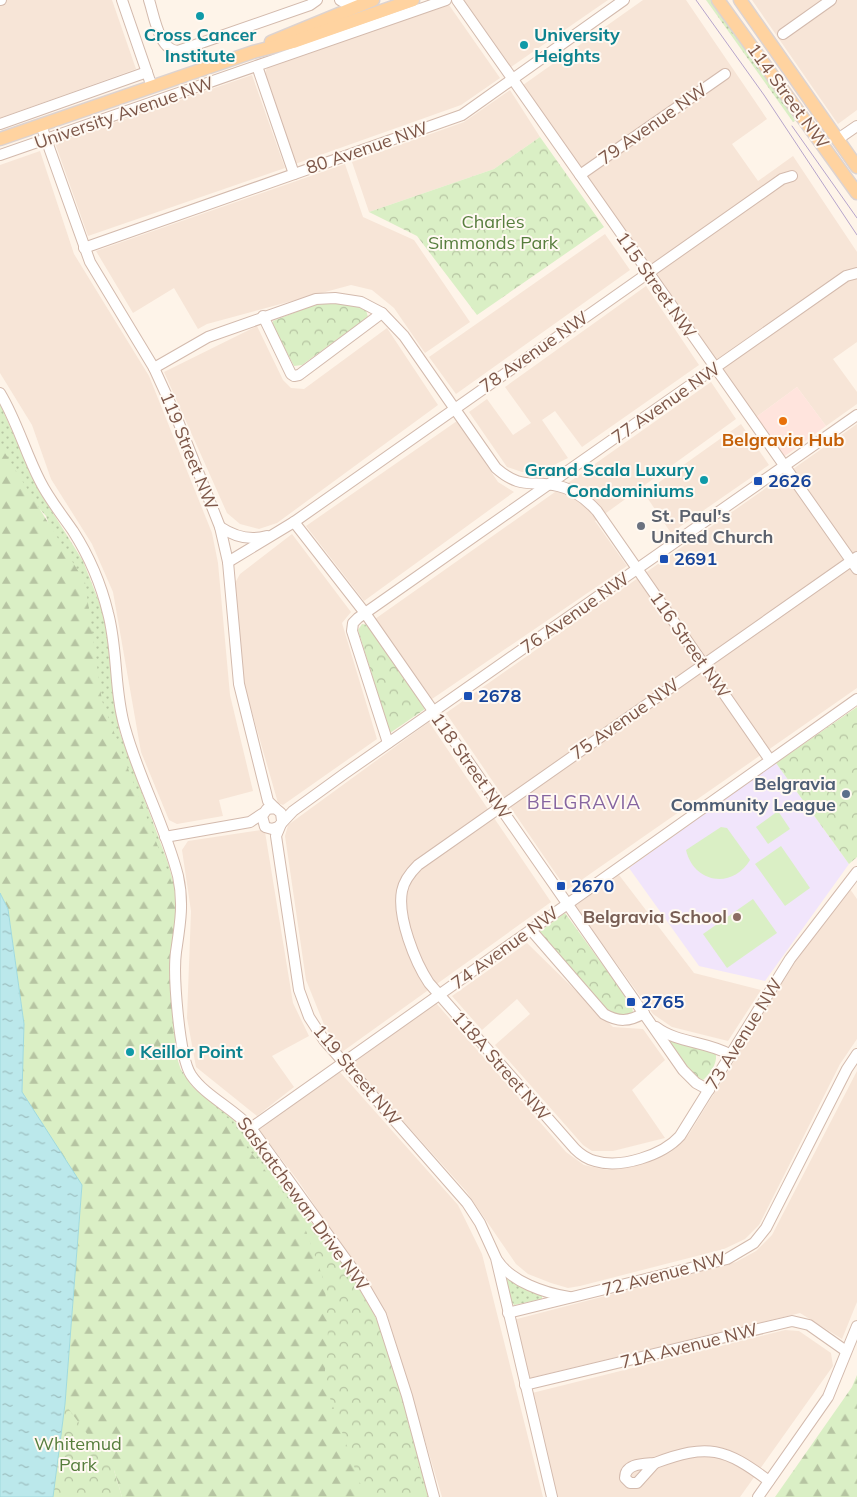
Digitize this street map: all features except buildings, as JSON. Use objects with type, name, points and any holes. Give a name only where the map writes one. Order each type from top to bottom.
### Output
[{"type":"main road","name":"University Avenue NW","points":[[253,52],[290,33],[372,0]]},
{"type":"main road","points":[[368,16],[394,0]]},
{"type":"main road","name":"University Avenue NW","points":[[0,139],[253,52],[293,42],[413,0]]},
{"type":"main road","name":"114 Street NW","points":[[718,0],[857,193]]},
{"type":"main road","name":"114 Street NW","points":[[740,0],[857,167]]},
{"type":"street","points":[[122,0],[152,87]]},
{"type":"street","points":[[149,0],[162,38],[168,49],[172,51],[310,5],[317,0]]},
{"type":"street","points":[[340,0],[345,4],[360,5]]},
{"type":"street","name":"University Avenue NW","points":[[0,155],[446,0]]},
{"type":"street","name":"115 Street NW","points":[[457,0],[714,369],[855,562]]},
{"type":"street","name":"80 Avenue NW","points":[[84,248],[462,115],[624,0]]},
{"type":"street","points":[[783,34],[831,0]]},
{"type":"street","points":[[257,66],[294,174]]},
{"type":"street","name":"University Avenue NW","points":[[0,124],[147,72]]},
{"type":"street","name":"79 Avenue NW","points":[[580,175],[725,74]]},
{"type":"street","name":"119 Street NW","points":[[41,125],[84,248],[98,277],[154,368],[176,416],[220,527],[228,562],[238,684],[274,806]]},
{"type":"street","points":[[838,139],[857,126]]},
{"type":"street","name":"78 Avenue NW","points":[[228,562],[294,522],[782,178],[792,176]]},
{"type":"street","name":"77 Avenue NW","points":[[388,743],[352,631],[353,623],[846,276],[857,273]]},
{"type":"street","points":[[154,368],[208,337],[263,316],[325,298],[352,300],[382,313],[299,375],[294,376],[291,374],[263,316]]},
{"type":"street","name":"116 Street NW","points":[[382,313],[404,336],[491,462],[502,474],[522,483],[550,485],[572,491],[591,505],[638,569],[770,760]]},
{"type":"street","name":"Saskatchewan Drive NW","points":[[0,393],[18,425],[40,482],[74,532],[100,584],[113,633],[124,726],[165,837],[180,890],[182,916],[176,954],[180,1036],[185,1064],[201,1086],[232,1108],[251,1128],[360,1279],[381,1316],[407,1396],[434,1497]]},
{"type":"street","name":"76 Avenue NW","points":[[281,823],[293,811],[388,743],[857,415]]},
{"type":"street","name":"118 Street NW","points":[[294,522],[365,613],[683,1070],[696,1083],[709,1090]]},
{"type":"street","name":"78 Avenue NW","points":[[220,527],[230,534],[250,538],[277,533]]},
{"type":"street","name":"75 Avenue NW","points":[[402,889],[408,876],[418,865],[703,664],[855,562]]},
{"type":"street","name":"74 Avenue NW","points":[[251,1128],[857,699]]},
{"type":"street","points":[[165,837],[250,822],[274,806],[293,811]]},
{"type":"street","points":[[270,830],[281,823],[282,814],[274,806]]},
{"type":"street","points":[[263,813],[262,821],[270,830]]},
{"type":"street","points":[[250,822],[270,830]]},
{"type":"street","name":"119 Street NW","points":[[270,830],[303,1003],[315,1028],[467,1203],[480,1223],[496,1258],[552,1497]]},
{"type":"street","name":"73 Avenue NW","points":[[609,1164],[634,1159],[668,1147],[688,1125],[729,1054],[790,960],[855,877]]},
{"type":"street","name":"118A Street NW","points":[[402,889],[402,909],[414,958],[439,995],[575,1150],[585,1158],[609,1164]]},
{"type":"street","points":[[531,930],[604,1014],[613,1019],[626,1021],[644,1013]]},
{"type":"street","name":"118 Street NW","points":[[651,1023],[664,1033],[682,1039],[705,1043],[729,1054]]},
{"type":"street","name":"72 Avenue NW","points":[[508,1314],[727,1259],[754,1243],[776,1212],[847,1069],[857,1054]]},
{"type":"street","name":"119 Street NW","points":[[496,1258],[509,1272],[529,1284],[550,1292],[573,1297]]},
{"type":"street","name":"71A Avenue NW","points":[[525,1385],[792,1321],[809,1325],[846,1351]]},
{"type":"street","points":[[758,1497],[828,1397],[857,1326]]},
{"type":"street","points":[[655,1462],[689,1452],[722,1453],[737,1458],[769,1481]]},
{"type":"shaded area","points":[[0,0],[112,0],[136,69],[0,118]]},
{"type":"shaded area","points":[[464,0],[608,0],[511,67]]},
{"type":"shaded area","points":[[643,0],[686,0],[767,119],[732,144],[758,181],[793,156],[857,252],[857,342],[833,359],[857,392],[857,404],[826,426],[797,387],[755,418],[523,85]]},
{"type":"shaded area","points":[[752,0],[857,0],[857,110],[838,124]]},
{"type":"shaded area","points":[[449,5],[500,78],[461,105],[295,164],[265,74],[267,67]]},
{"type":"shaded area","points":[[252,75],[285,168],[88,236],[55,143]]},
{"type":"shaded area","points":[[510,90],[540,137],[494,169],[369,212],[352,162],[464,122]]},
{"type":"shaded area","points":[[40,151],[74,254],[149,376],[212,533],[218,563],[230,695],[253,791],[219,800],[223,816],[177,824],[169,820],[141,752],[113,592],[92,544],[51,479],[32,425],[0,373],[0,165]]},
{"type":"shaded area","points":[[345,164],[363,217],[414,240],[470,322],[425,353],[394,308],[372,290],[351,285],[207,324],[198,329],[174,288],[133,313],[96,251]]},
{"type":"shaded area","points":[[605,234],[630,270],[456,394],[429,357]]},
{"type":"shaded area","points":[[646,286],[699,365],[582,447],[555,411],[542,420],[568,458],[544,470],[522,472],[507,467],[469,412],[487,399],[513,435],[531,423],[505,387]]},
{"type":"shaded area","points":[[257,326],[283,380],[291,388],[304,389],[387,328],[438,405],[277,523],[259,529],[240,524],[227,513],[164,372]]},
{"type":"shaded area","points":[[711,382],[736,419],[595,521],[627,566],[432,699],[375,619]]},
{"type":"shaded area","points":[[797,387],[826,426],[785,456],[781,455],[755,418]]},
{"type":"shaded area","points":[[457,421],[498,482],[514,492],[364,601],[306,526]]},
{"type":"shaded area","points":[[741,424],[769,465],[671,533],[644,493]]},
{"type":"shaded area","points":[[857,424],[857,688],[567,890],[446,713]]},
{"type":"shaded area","points":[[292,534],[351,612],[342,623],[377,739],[283,805],[278,803],[243,681],[235,583],[240,574]]},
{"type":"shaded area","points":[[429,722],[551,902],[342,1052],[325,1027],[306,980],[285,836],[288,825]]},
{"type":"shaded area","name":"Belgravia School","points":[[776,763],[849,864],[765,981],[699,966],[629,868]]},
{"type":"shaded area","points":[[261,830],[265,832],[293,1003],[309,1036],[272,1056],[294,1087],[257,1116],[196,1067],[187,1018],[191,911],[182,850],[188,841]]},
{"type":"shaded area","points":[[619,875],[694,973],[761,990],[728,1041],[672,1027],[653,1014],[575,906]]},
{"type":"shaded area","points":[[850,889],[857,899],[857,1039],[840,1064],[759,1225],[745,1239],[724,1249],[568,1288],[528,1274],[516,1264],[466,1191],[352,1064],[436,1003],[566,1152],[584,1165],[607,1170],[653,1160],[671,1152],[689,1134],[794,964]]},
{"type":"shaded area","points":[[527,943],[613,1027],[643,1029],[665,1060],[632,1090],[665,1138],[613,1151],[592,1151],[583,1145],[495,1045],[530,1014],[517,999],[482,1030],[452,996]]},
{"type":"shaded area","points":[[857,1071],[857,1302],[842,1339],[800,1313],[530,1378],[513,1320],[736,1262],[756,1251],[772,1235]]},
{"type":"shaded area","points":[[340,1072],[458,1205],[482,1254],[543,1497],[442,1497],[387,1314],[299,1182],[259,1130]]},
{"type":"shaded area","points":[[785,1330],[799,1331],[831,1353],[833,1366],[740,1497],[556,1497],[532,1393]]},
{"type":"green space","points":[[706,0],[713,0],[784,102],[795,121],[793,122]]},
{"type":"green space","name":"Charles Simmonds Park","points":[[540,137],[604,227],[477,315],[417,236],[369,212],[494,169]]},
{"type":"green space","points":[[329,303],[354,305],[366,310],[368,317],[302,365],[294,366],[273,326],[273,321],[311,306]]},
{"type":"green space","points":[[0,404],[38,489],[83,561],[103,612],[109,646],[114,702],[120,733],[168,863],[175,888],[177,924],[170,960],[176,1052],[179,1067],[194,1089],[226,1112],[238,1125],[352,1277],[380,1330],[390,1357],[407,1411],[429,1497],[365,1497],[181,1093],[130,795],[46,516],[0,465]]},
{"type":"green space","points":[[0,445],[85,582],[102,701],[177,896],[171,981],[173,1035],[177,1058],[184,1079],[231,1121],[248,1149],[325,1245],[424,1497],[122,1497],[114,1470],[53,1497],[65,1404],[82,1186],[22,1092],[24,1024],[8,909],[0,893]]},
{"type":"green space","points":[[362,624],[368,625],[425,709],[390,733],[358,630]]},
{"type":"green space","points":[[857,707],[857,857],[849,864],[776,763]]},
{"type":"green space","points":[[778,811],[790,829],[768,844],[756,827]]},
{"type":"green space","points":[[721,827],[727,828],[750,860],[743,869],[734,875],[724,879],[715,879],[705,876],[697,870],[690,861],[686,850]]},
{"type":"green space","points":[[781,846],[810,888],[785,906],[755,864]]},
{"type":"green space","points":[[753,899],[777,933],[727,968],[703,934]]},
{"type":"green space","points":[[565,913],[632,1005],[633,1013],[619,1016],[605,1008],[539,932]]},
{"type":"green space","points":[[671,1040],[711,1050],[716,1055],[712,1069],[703,1080],[692,1074],[683,1064],[669,1043]]},
{"type":"green space","points":[[312,1223],[352,1277],[374,1314],[391,1352],[425,1497],[365,1497],[324,1381],[328,1339],[325,1284],[305,1228]]},
{"type":"green space","points":[[508,1277],[542,1293],[542,1299],[514,1305],[510,1300],[506,1279]]},
{"type":"green space","points":[[857,1375],[857,1497],[775,1497],[852,1387]]},
{"type":"green space","name":"Whitemud Park","points":[[65,1404],[114,1470],[122,1497],[53,1497]]},
{"type":"water","points":[[0,893],[8,909],[24,1024],[22,1092],[82,1185],[65,1404],[53,1497],[0,1497]]},
{"type":"tram line","points":[[696,0],[764,95],[857,235]]},
{"type":"tram line","points":[[792,126],[857,218]]},
{"type":"place","name":"Cross Cancer Institute","points":[[200,16]]},
{"type":"place","name":"University Heights","points":[[524,45]]},
{"type":"place","name":"Belgravia Hub","points":[[783,421]]},
{"type":"place","name":"Grand Scala Luxury Condominiums","points":[[704,480]]},
{"type":"place","name":"2626","points":[[758,481]]},
{"type":"place","name":"St. Paul's United Church","points":[[641,526]]},
{"type":"place","name":"2691","points":[[664,559]]},
{"type":"place","name":"2678","points":[[468,696]]},
{"type":"place","name":"Belgravia Community League","points":[[846,794]]},
{"type":"place","name":"2670","points":[[561,886]]},
{"type":"place","name":"Belgravia School","points":[[737,917]]},
{"type":"place","name":"2765","points":[[631,1002]]},
{"type":"place","name":"Keillor Point","points":[[130,1052]]},
{"type":"district","name":"BELGRAVIA","points":[[584,802]]}]
